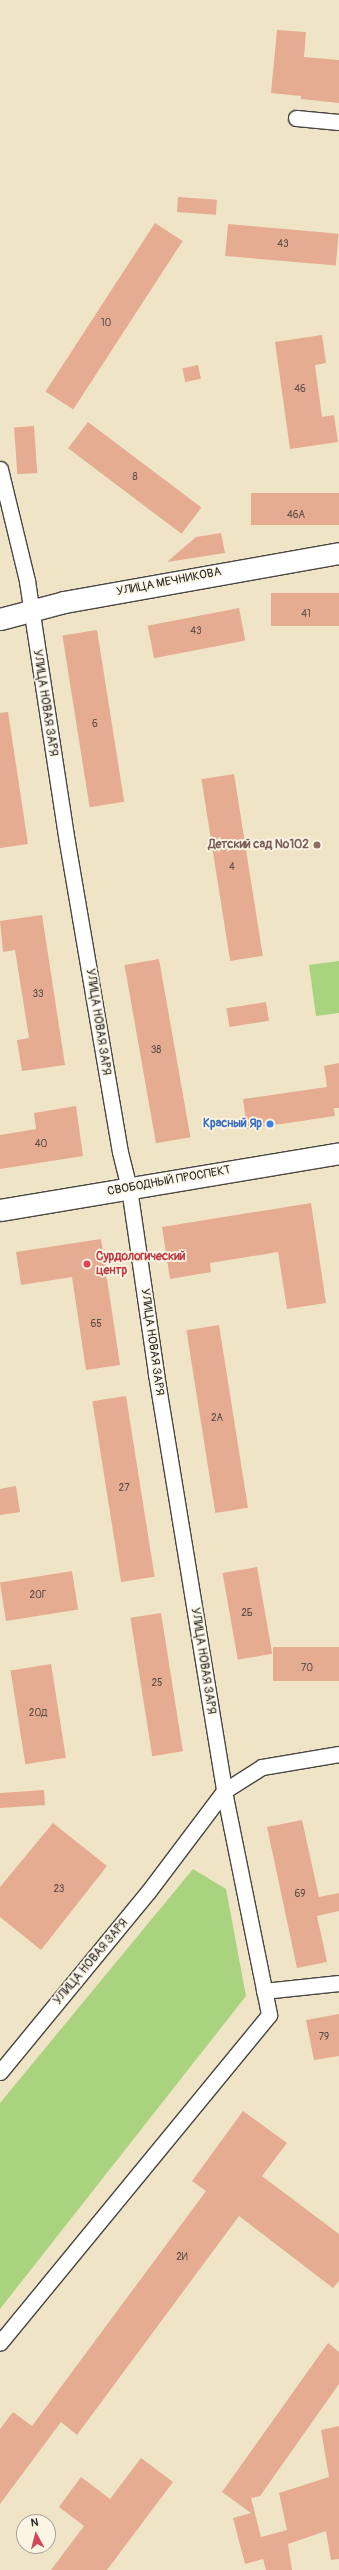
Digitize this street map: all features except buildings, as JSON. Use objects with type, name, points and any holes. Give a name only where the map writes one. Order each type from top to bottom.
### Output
[{"type":"street","points":[[296,118],[339,122]]},
{"type":"street","name":"УЛИЦА НОВАЯ ЗАРЯ","points":[[0,469],[27,581],[30,612],[108,1084],[129,1188],[156,1374],[224,1791],[148,1892],[0,2072]]},
{"type":"street","name":"УЛИЦА МЕЧНИКОВА","points":[[0,619],[64,602],[339,553]]},
{"type":"street","name":"СВОБОДНЫЙ ПРОСПЕКТ","points":[[0,1210],[339,1153]]},
{"type":"street","points":[[0,2343],[269,2015],[224,1791],[262,1767],[339,1754]]},
{"type":"street","points":[[264,1992],[339,1983]]},
{"type":"green space","points":[[339,961],[339,1013],[316,1016],[309,965]]},
{"type":"green space","points":[[193,1869],[226,1889],[246,1996],[0,2309],[0,2103]]},
{"type":"place","name":"Детский сад №102","points":[[317,845]]},
{"type":"place","name":"Красный Яр","points":[[270,1124]]},
{"type":"place","name":"Сурдологический центр","points":[[87,1264]]}]
